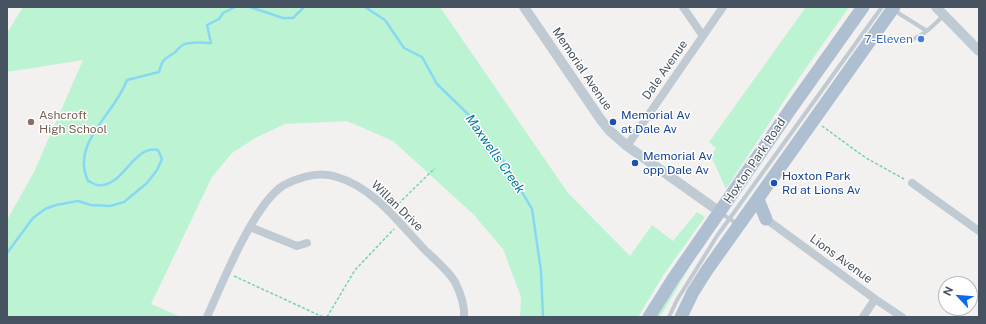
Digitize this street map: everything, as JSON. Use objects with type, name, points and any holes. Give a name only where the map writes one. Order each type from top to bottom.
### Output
[{"type":"main road","name":"Hoxton Park Road","points":[[681,317],[693,292],[707,270],[730,218],[792,107],[863,7]]},
{"type":"main road","name":"Hoxton Park Road","points":[[650,317],[673,279],[730,218],[759,197],[873,37],[890,8]]},
{"type":"main road","points":[[759,197],[759,202],[766,219]]},
{"type":"street","name":"Memorial Avenue","points":[[524,7],[610,131],[627,146],[730,218]]},
{"type":"street","points":[[683,7],[703,36]]},
{"type":"street","name":"Dale Avenue","points":[[627,146],[724,7]]},
{"type":"street","points":[[936,7],[979,50]]},
{"type":"street","name":"Willan Drive","points":[[207,317],[250,227],[264,203],[283,186],[306,176],[321,174],[334,176],[355,184],[390,212],[449,274],[463,303],[464,317]]},
{"type":"street","points":[[912,183],[979,231]]},
{"type":"street","name":"Lions Avenue","points":[[766,219],[902,317]]},
{"type":"street","points":[[250,227],[297,246],[307,243]]},
{"type":"street","points":[[863,317],[875,299]]},
{"type":"lane","points":[[669,317],[677,300],[730,218],[890,8],[927,31]]},
{"type":"lane","points":[[873,37],[894,42],[904,43],[911,41],[927,31],[944,16]]},
{"type":"path","points":[[819,124],[866,158],[912,183]]},
{"type":"path","points":[[390,212],[435,168]]},
{"type":"path","points":[[327,317],[355,270],[400,223]]},
{"type":"path","points":[[227,273],[323,317]]},
{"type":"green space","points":[[23,7],[440,7],[568,193],[630,256],[652,225],[673,241],[697,212],[705,217],[664,274],[638,317],[520,317],[521,297],[503,249],[473,214],[393,141],[347,121],[285,124],[257,137],[232,153],[212,177],[151,304],[181,317],[7,317],[7,220],[34,172],[83,60],[7,72],[7,33]]},
{"type":"green space","points":[[806,7],[849,7],[797,81],[726,189],[711,156],[716,148],[709,142]]},
{"type":"green space","points":[[687,267],[689,268],[660,317],[654,317]]},
{"type":"waterway","points":[[7,253],[33,218],[45,209],[56,205],[78,201],[91,205],[110,206],[124,202],[147,183],[157,170],[162,159],[158,150],[149,150],[141,154],[114,181],[97,185],[88,181],[84,167],[85,154],[89,141],[121,93],[127,80],[159,72],[164,60],[183,45],[193,43],[211,43],[207,25],[219,19],[223,13],[235,7]]},
{"type":"waterway","points":[[250,7],[283,18],[293,18],[304,7]]},
{"type":"waterway","name":"Maxwells Creek","points":[[365,7],[385,20],[404,48],[422,57],[437,84],[473,119],[501,157],[532,209],[541,271],[543,317]]},
{"type":"place","name":"7-Eleven","points":[[921,39]]},
{"type":"place","name":"Ashcroft High School","points":[[31,122]]},
{"type":"place","name":"Memorial Av at Dale Av","points":[[613,122]]},
{"type":"place","name":"Memorial Av opp Dale Av","points":[[635,163]]},
{"type":"place","name":"Hoxton Park Rd at Lions Av","points":[[774,183]]}]
